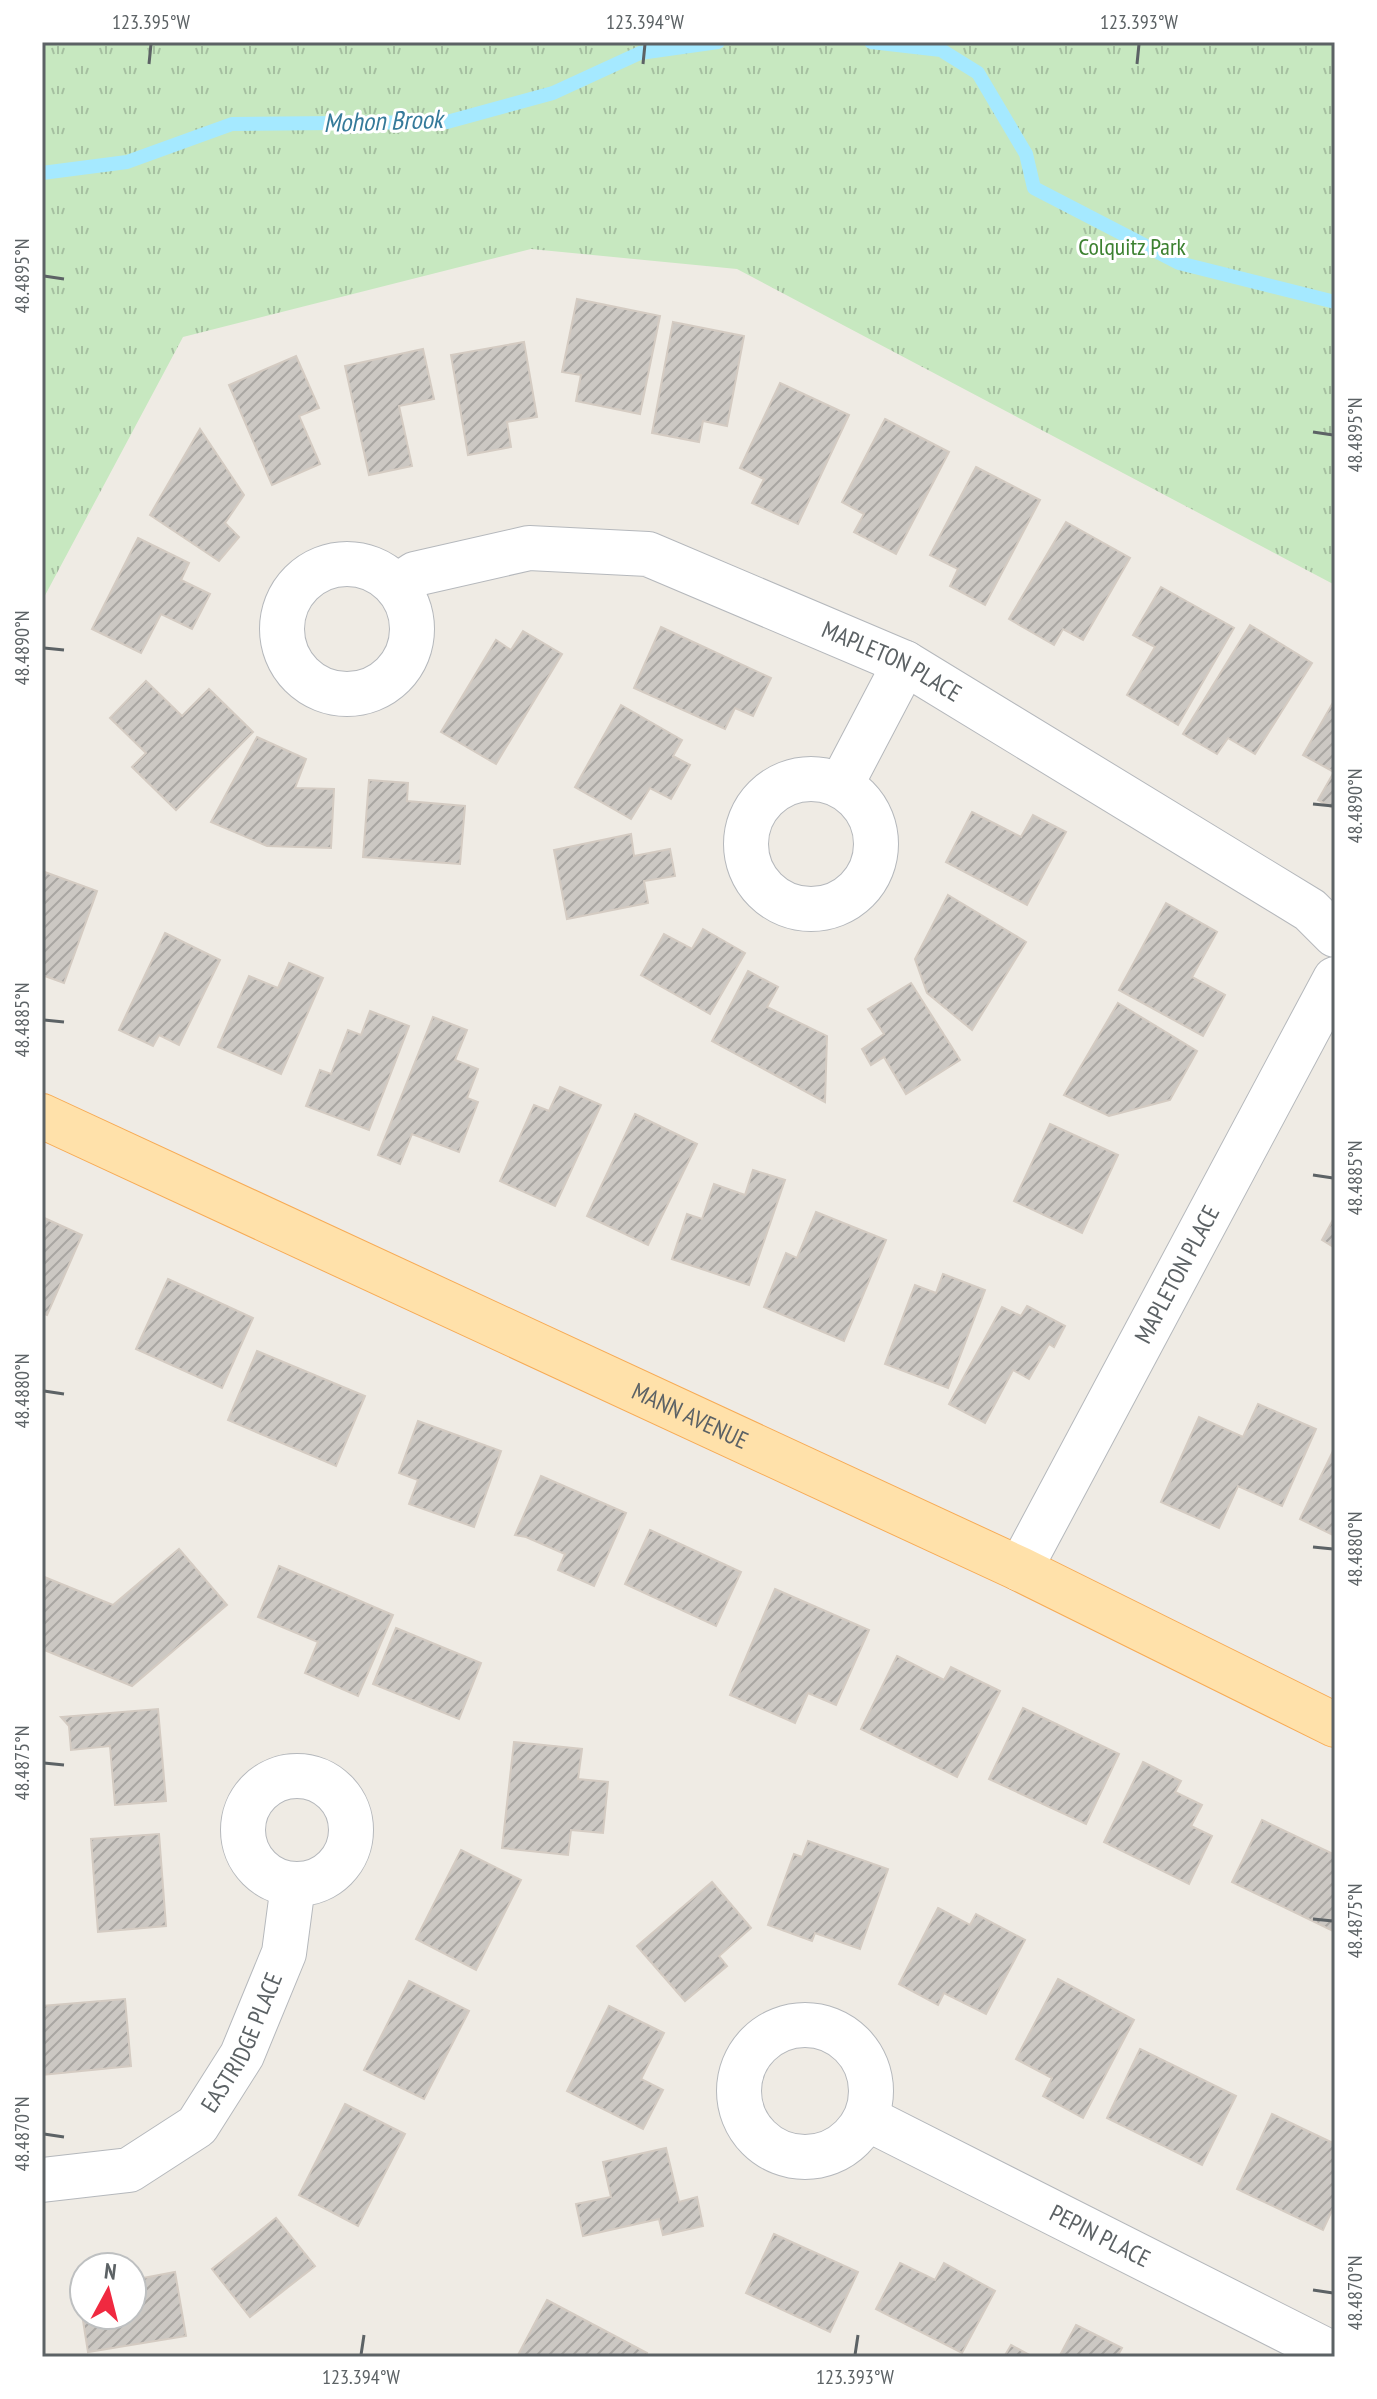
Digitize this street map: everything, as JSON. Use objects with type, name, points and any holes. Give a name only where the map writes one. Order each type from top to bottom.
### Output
[{"type":"main road","name":"MANN AVENUE","points":[[42,1116],[1020,1569],[1335,1725]]},
{"type":"street","name":"MAPLETON PLACE","points":[[397,586],[415,574],[529,548],[648,554],[905,663],[1310,910],[1335,935]]},
{"type":"street","points":[[841,785],[905,663]]},
{"type":"street","name":"MAPLETON PLACE","points":[[1020,1569],[1335,979]]},
{"type":"street","name":"EASTRIDGE PLACE","points":[[42,2180],[129,2170],[197,2126],[242,2055],[284,1953],[293,1885]]},
{"type":"street","name":"PEPIN PLACE","points":[[866,2118],[1335,2355]]},
{"type":"green space","name":"Colquitz Park","points":[[42,42],[1335,42],[1335,585],[737,269],[531,249],[183,337],[42,601]]},
{"type":"building","points":[[577,299],[660,316],[640,414],[576,401],[581,375],[562,372]]},
{"type":"building","points":[[673,322],[744,336],[727,426],[703,421],[699,442],[652,433]]},
{"type":"building","points":[[524,342],[537,417],[507,422],[511,447],[468,455],[451,355]]},
{"type":"building","points":[[423,349],[434,399],[399,406],[412,466],[369,475],[345,366]]},
{"type":"building","points":[[296,356],[319,408],[299,416],[320,464],[272,485],[229,385]]},
{"type":"building","points":[[780,383],[849,415],[798,524],[752,503],[764,479],[740,468]]},
{"type":"building","points":[[885,419],[949,452],[896,554],[854,532],[864,514],[842,502]]},
{"type":"building","points":[[200,429],[244,495],[225,523],[239,537],[219,561],[150,515]]},
{"type":"building","points":[[976,467],[1040,500],[985,605],[950,586],[958,569],[930,555]]},
{"type":"building","points":[[1066,522],[1130,558],[1083,640],[1063,629],[1054,645],[1009,619]]},
{"type":"building","points":[[138,538],[189,563],[181,580],[210,594],[192,629],[161,614],[141,653],[92,629]]},
{"type":"building","points":[[1161,587],[1234,628],[1178,725],[1127,695],[1155,647],[1133,635]]},
{"type":"building","points":[[1250,625],[1312,663],[1255,754],[1228,738],[1217,754],[1183,734]]},
{"type":"building","points":[[661,627],[771,678],[753,716],[735,708],[725,729],[634,688]]},
{"type":"building","points":[[523,631],[562,654],[496,764],[441,732],[496,640],[511,650]]},
{"type":"building","points":[[146,681],[182,716],[209,689],[253,732],[176,810],[132,767],[146,753],[110,718]]},
{"type":"building","points":[[1335,699],[1335,809],[1318,800],[1334,772],[1303,755]]},
{"type":"building","points":[[621,705],[682,740],[673,756],[690,765],[671,799],[650,788],[631,819],[575,787]]},
{"type":"building","points":[[257,737],[306,759],[295,788],[334,789],[331,848],[267,846],[211,822]]},
{"type":"building","points":[[369,780],[408,783],[407,801],[465,806],[460,864],[363,857]]},
{"type":"building","points":[[972,812],[1021,837],[1033,815],[1066,832],[1027,905],[946,862]]},
{"type":"building","points":[[631,834],[634,856],[670,849],[675,876],[644,881],[648,903],[567,919],[554,850]]},
{"type":"building","points":[[42,871],[97,891],[64,983],[42,975]]},
{"type":"building","points":[[948,895],[1026,942],[972,1030],[927,993],[915,959]]},
{"type":"building","points":[[1166,903],[1217,932],[1192,977],[1225,995],[1203,1036],[1119,990]]},
{"type":"building","points":[[703,929],[745,953],[710,1014],[641,975],[664,934],[692,949]]},
{"type":"building","points":[[165,933],[220,960],[179,1045],[159,1035],[153,1046],[119,1030]]},
{"type":"building","points":[[289,963],[323,978],[281,1074],[218,1047],[249,976],[278,988]]},
{"type":"building","points":[[748,971],[778,987],[767,1007],[827,1036],[825,1102],[712,1041]]},
{"type":"building","points":[[911,983],[960,1060],[906,1094],[884,1057],[871,1065],[862,1049],[884,1034],[868,1009]]},
{"type":"building","points":[[1118,1003],[1197,1051],[1170,1100],[1109,1116],[1064,1095]]},
{"type":"building","points":[[370,1011],[409,1026],[369,1130],[306,1106],[320,1070],[331,1074],[348,1030],[361,1035]]},
{"type":"building","points":[[433,1017],[467,1030],[455,1060],[478,1069],[467,1098],[478,1102],[459,1152],[412,1134],[400,1164],[378,1155]]},
{"type":"building","points":[[560,1087],[601,1105],[555,1206],[500,1181],[534,1105],[549,1111]]},
{"type":"building","points":[[635,1114],[697,1144],[648,1245],[587,1216]]},
{"type":"building","points":[[1050,1124],[1118,1155],[1082,1233],[1014,1201]]},
{"type":"building","points":[[753,1170],[785,1180],[749,1285],[672,1259],[687,1214],[702,1219],[714,1184],[745,1195]]},
{"type":"building","points":[[816,1212],[886,1240],[844,1341],[764,1307],[786,1253],[797,1258]]},
{"type":"building","points":[[1335,1216],[1335,1248],[1322,1240]]},
{"type":"building","points":[[42,1217],[82,1235],[47,1315],[42,1313]]},
{"type":"building","points":[[943,1274],[985,1290],[948,1388],[885,1364],[915,1285],[936,1293]]},
{"type":"building","points":[[168,1279],[253,1318],[222,1388],[136,1349]]},
{"type":"building","points":[[1027,1306],[1065,1326],[1054,1347],[1049,1344],[1029,1379],[1013,1370],[985,1423],[949,1404],[1002,1307],[1021,1316]]},
{"type":"building","points":[[257,1351],[365,1396],[336,1466],[228,1420]]},
{"type":"building","points":[[1258,1404],[1316,1429],[1282,1506],[1238,1486],[1219,1528],[1161,1502],[1199,1417],[1243,1437]]},
{"type":"building","points":[[418,1421],[501,1451],[474,1527],[409,1504],[418,1480],[399,1473]]},
{"type":"building","points":[[1335,1447],[1335,1536],[1300,1519]]},
{"type":"building","points":[[541,1476],[626,1513],[594,1586],[558,1570],[565,1554],[515,1535]]},
{"type":"building","points":[[650,1530],[741,1572],[716,1626],[625,1584]]},
{"type":"building","points":[[179,1549],[227,1605],[132,1686],[42,1649],[42,1576],[113,1605]]},
{"type":"building","points":[[279,1566],[393,1615],[358,1696],[305,1673],[318,1642],[258,1617]]},
{"type":"building","points":[[775,1589],[869,1630],[836,1705],[808,1693],[795,1723],[730,1695]]},
{"type":"building","points":[[396,1628],[481,1663],[459,1719],[373,1684]]},
{"type":"building","points":[[897,1656],[944,1680],[951,1667],[1000,1691],[957,1777],[861,1729]]},
{"type":"building","points":[[1023,1708],[1119,1754],[1086,1824],[989,1779]]},
{"type":"building","points":[[158,1709],[166,1801],[115,1805],[110,1746],[71,1750],[69,1726],[61,1717]]},
{"type":"building","points":[[514,1742],[582,1749],[578,1779],[608,1782],[603,1833],[571,1830],[568,1855],[502,1848]]},
{"type":"building","points":[[1143,1762],[1181,1781],[1175,1792],[1202,1805],[1191,1826],[1212,1836],[1189,1884],[1104,1842]]},
{"type":"building","points":[[1262,1820],[1335,1855],[1335,1932],[1232,1882]]},
{"type":"building","points":[[159,1834],[166,1926],[98,1932],[91,1839]]},
{"type":"building","points":[[808,1841],[888,1869],[860,1949],[815,1933],[812,1941],[768,1925],[794,1854],[802,1857]]},
{"type":"building","points":[[461,1850],[521,1880],[476,1970],[416,1939]]},
{"type":"building","points":[[712,1882],[751,1928],[719,1956],[727,1966],[685,2001],[637,1946]]},
{"type":"building","points":[[938,1908],[970,1925],[976,1914],[1025,1940],[986,2014],[944,1993],[938,2005],[899,1984]]},
{"type":"building","points":[[1058,1979],[1134,2020],[1083,2118],[1043,2096],[1052,2078],[1016,2059]]},
{"type":"building","points":[[409,1981],[469,2011],[424,2099],[364,2070]]},
{"type":"building","points":[[125,1999],[131,2066],[42,2075],[42,2006]]},
{"type":"building","points":[[609,2006],[664,2033],[641,2079],[663,2090],[643,2129],[567,2091]]},
{"type":"building","points":[[1140,2049],[1236,2096],[1202,2165],[1107,2118]]},
{"type":"building","points":[[345,2104],[405,2134],[358,2226],[299,2195]]},
{"type":"building","points":[[1272,2114],[1335,2144],[1335,2204],[1323,2230],[1237,2189]]},
{"type":"building","points":[[666,2148],[679,2202],[697,2197],[703,2226],[663,2235],[659,2219],[583,2236],[576,2204],[611,2197],[603,2162]]},
{"type":"building","points":[[276,2218],[315,2266],[250,2317],[212,2269]]},
{"type":"building","points":[[774,2234],[858,2272],[830,2332],[746,2293]]},
{"type":"building","points":[[900,2263],[935,2280],[944,2263],[995,2291],[962,2353],[876,2309]]},
{"type":"building","points":[[175,2272],[186,2336],[88,2352],[85,2331],[148,2331],[148,2277]]},
{"type":"building","points":[[547,2300],[647,2353],[645,2357],[517,2357]]},
{"type":"building","points":[[1076,2325],[1122,2348],[1117,2357],[1059,2357]]},
{"type":"building","points":[[1011,2345],[1033,2357],[1004,2357]]},
{"type":"waterway","name":"Mohon Brook","points":[[42,173],[127,162],[232,124],[447,122],[553,93],[640,53],[718,42]]},
{"type":"waterway","name":"Mohon Brook","points":[[871,42],[941,50],[978,73],[1026,154],[1034,188],[1179,263],[1335,302]]}]
